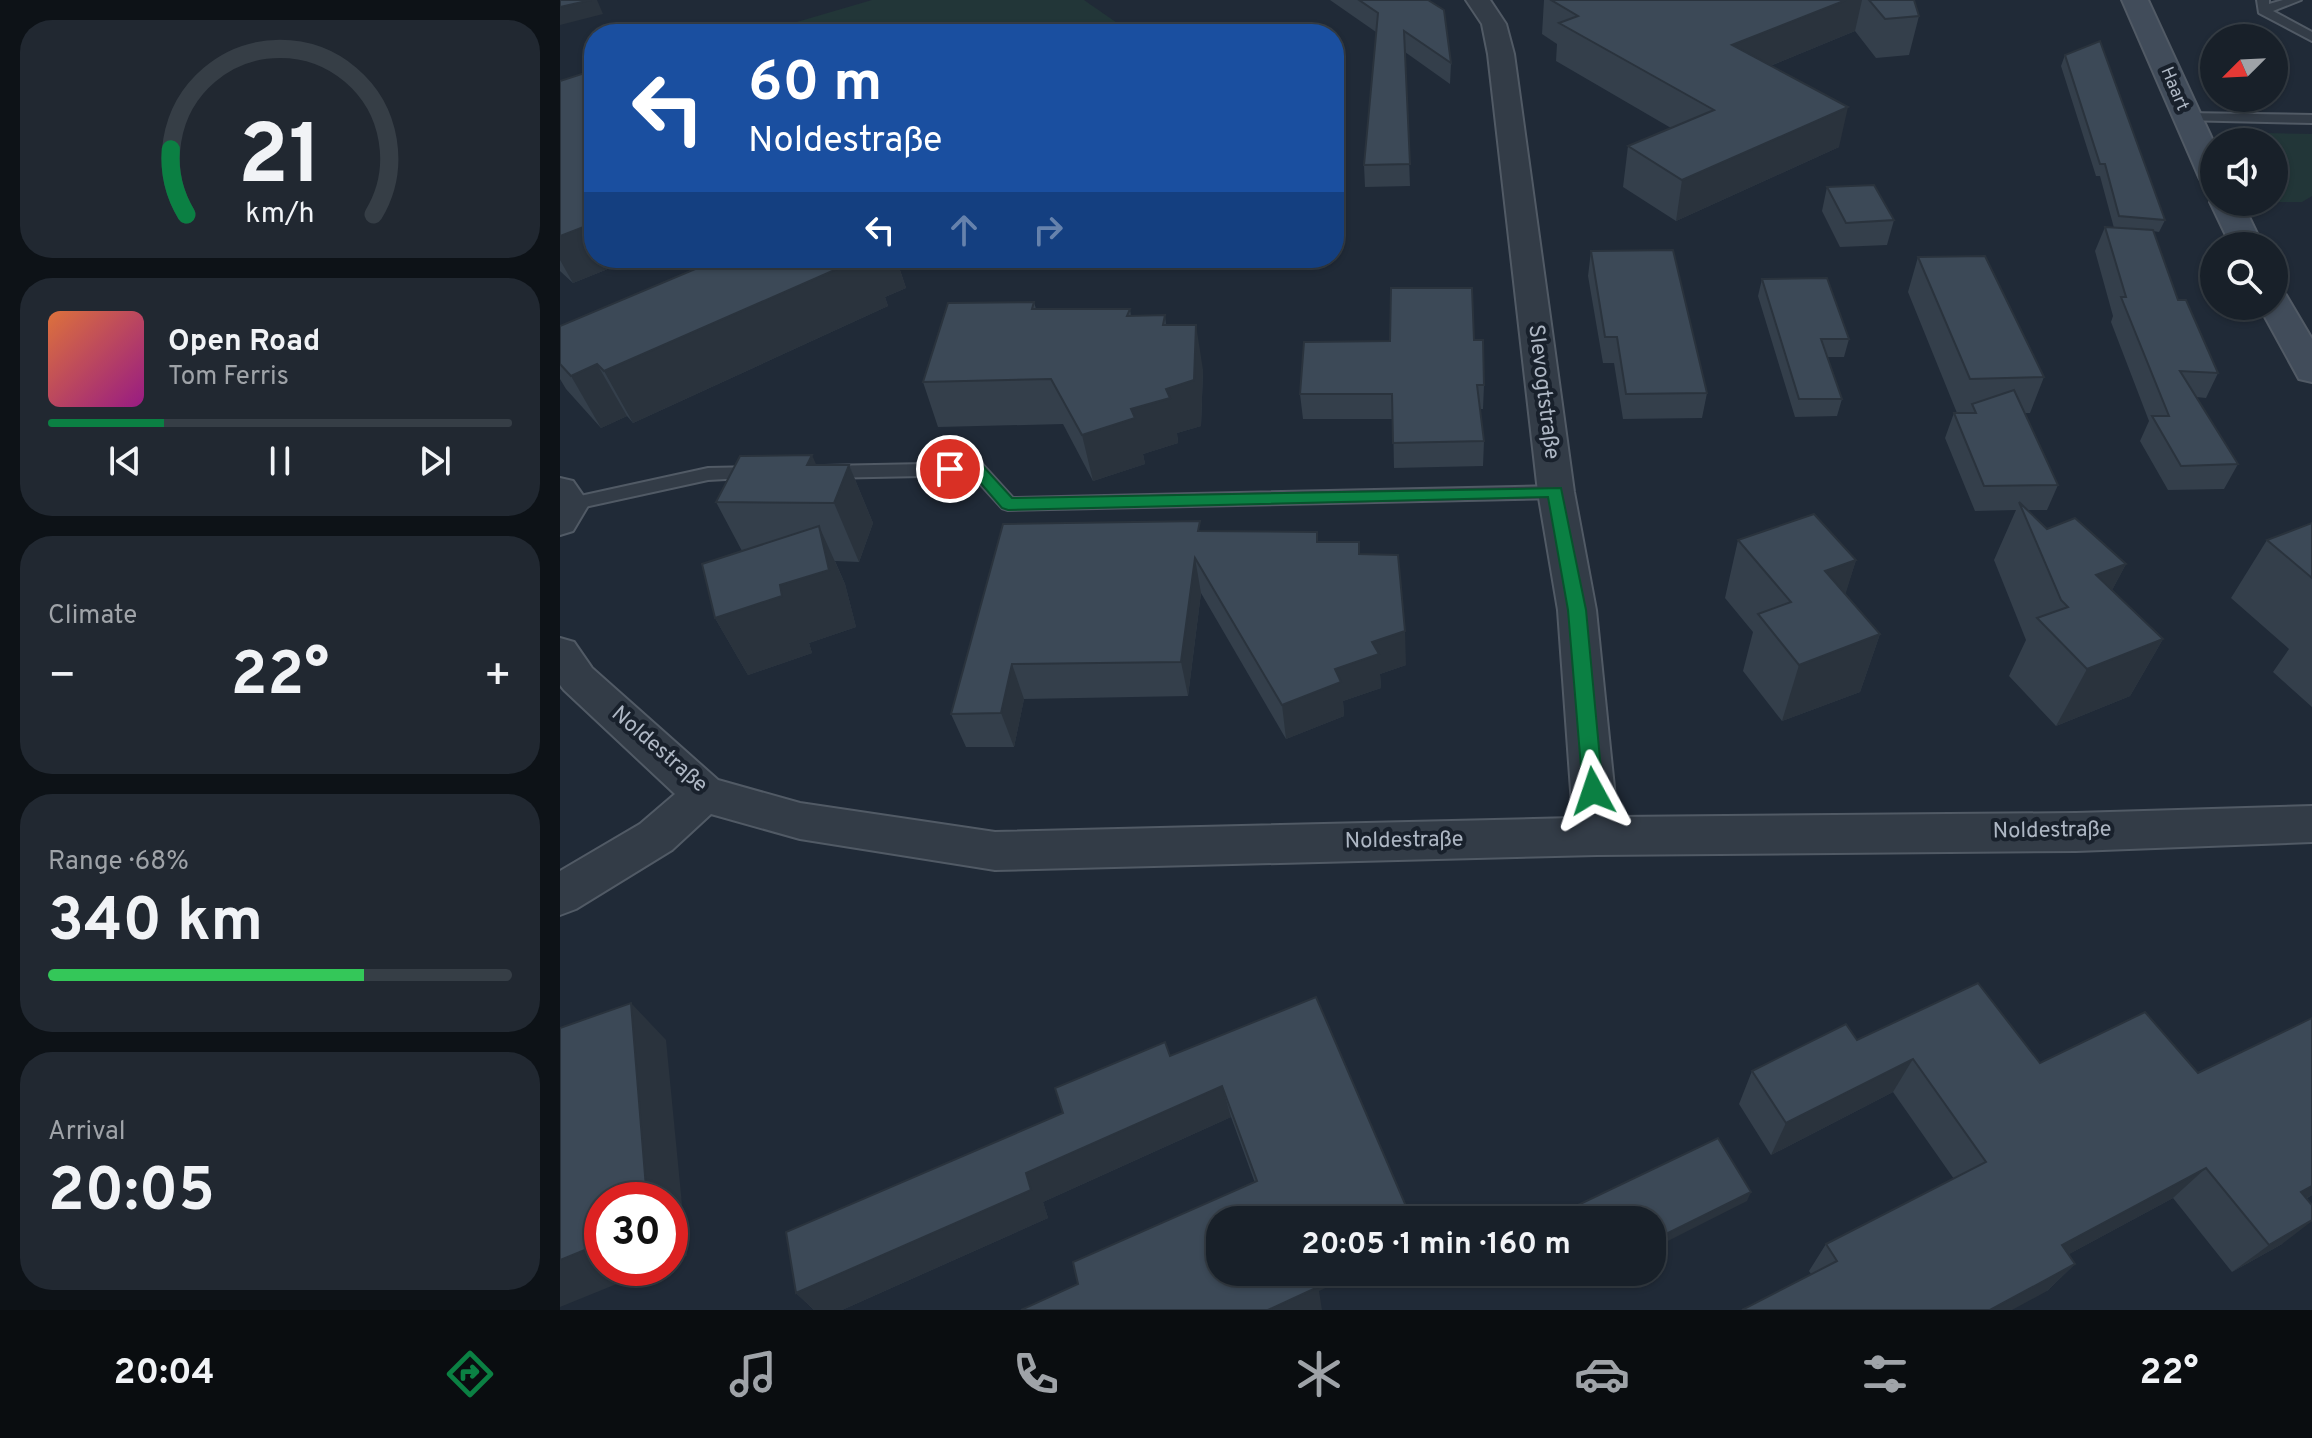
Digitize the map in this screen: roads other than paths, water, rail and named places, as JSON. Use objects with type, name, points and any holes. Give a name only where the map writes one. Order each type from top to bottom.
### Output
[{"type":"main road","name":"Haart","points":[[2135,0],[2200,148]]},
{"type":"main road","points":[[2284,320],[2312,371]]},
{"type":"street","name":"Slevogtstraße","points":[[1478,0],[1494,24],[1501,54],[1556,492],[1577,610],[1597,836]]},
{"type":"street","name":"Noldestraße","points":[[560,653],[578,679],[704,794],[800,821],[995,851],[1597,836],[2076,832],[2312,824]]},
{"type":"street","points":[[560,895],[656,837],[704,794]]},
{"type":"lane","points":[[2263,5],[2295,0]]},
{"type":"lane","points":[[2263,5],[2312,37]]},
{"type":"lane","points":[[2185,117],[2312,119]]},
{"type":"lane","points":[[802,472],[977,469],[1008,504],[1556,492]]},
{"type":"lane","points":[[564,505],[708,474],[771,473]]}]
